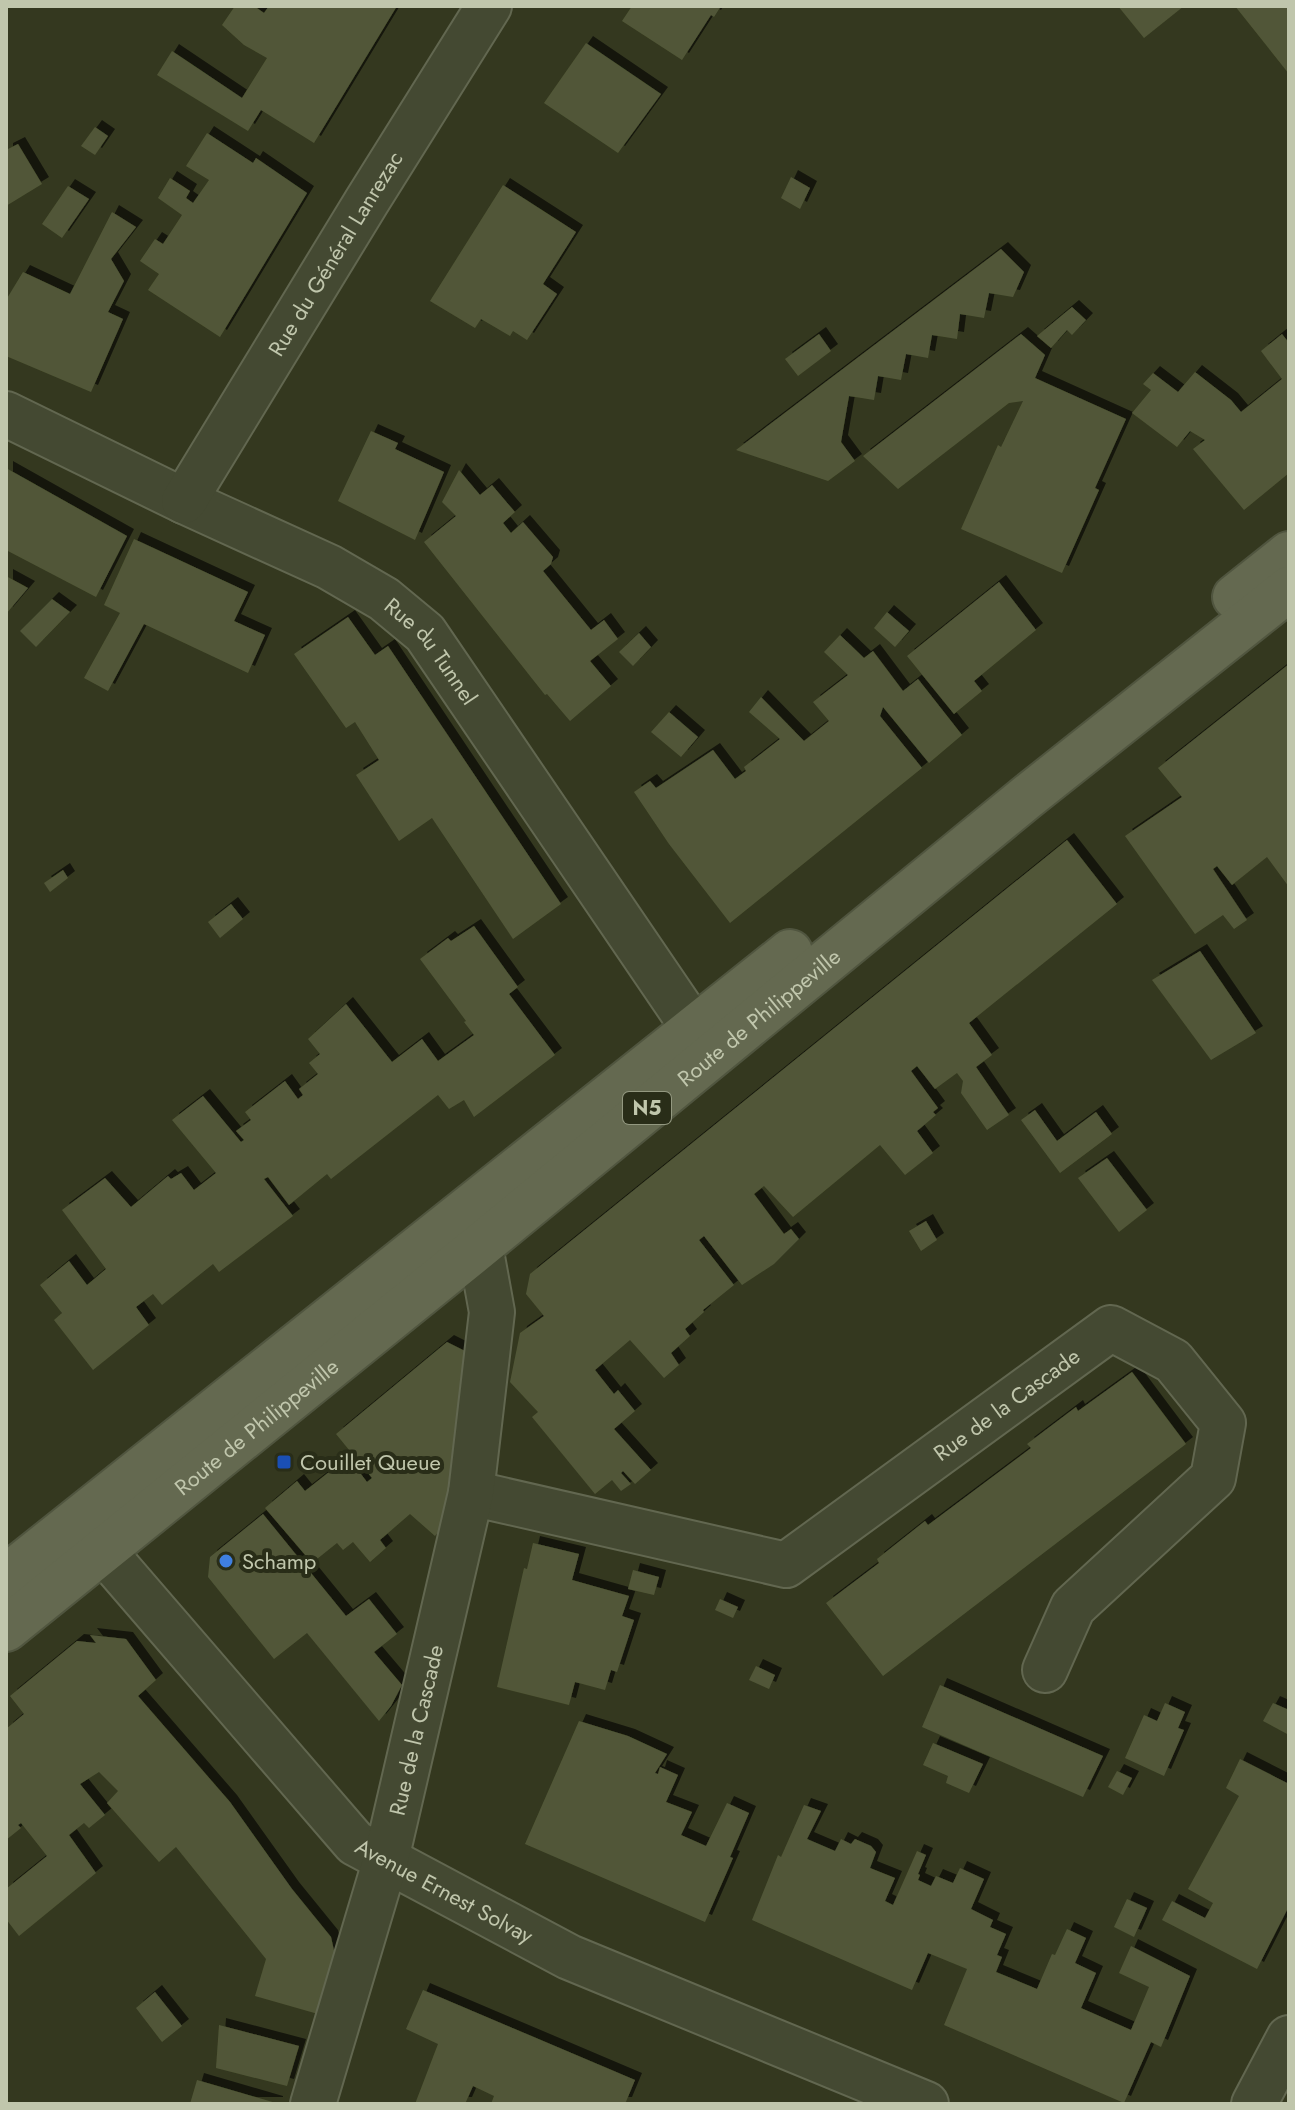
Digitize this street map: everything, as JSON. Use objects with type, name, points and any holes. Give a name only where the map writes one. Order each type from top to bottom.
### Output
[{"type":"main road","name":"Route de Philippeville","points":[[6,1629],[90,1537],[703,1042],[1289,554]]},
{"type":"main road","name":"Route de Philippeville","points":[[703,1042],[1027,797],[1289,589]]},
{"type":"main road","name":"Route de Philippeville","points":[[6,1577],[90,1537]]},
{"type":"street","name":"Rue du Général Lanrezac","points":[[184,501],[358,214],[489,6]]},
{"type":"street","name":"Rue du Tunnel","points":[[6,414],[184,501],[329,567],[384,599],[425,633],[703,1042]]},
{"type":"street","name":"Rue de la Cascade","points":[[313,2104],[386,1859],[471,1493],[492,1312],[465,1235]]},
{"type":"street","name":"Rue de la Cascade","points":[[471,1493],[786,1565],[1111,1328],[1173,1361],[1223,1423],[1213,1478],[1073,1607],[1045,1670]]},
{"type":"street","name":"Avenue Ernest Solvay","points":[[90,1537],[355,1843],[569,1957],[926,2104]]},
{"type":"street","points":[[1254,2104],[1289,2038]]},
{"type":"building","points":[[235,6],[254,6],[264,13],[269,6],[397,6],[314,143],[261,110],[248,131],[157,75],[172,51],[242,98],[267,58],[244,45],[222,25]]},
{"type":"building","points":[[632,6],[721,6],[714,17],[711,15],[682,60],[622,21]]},
{"type":"building","points":[[1118,6],[1184,6],[1144,38]]},
{"type":"building","points":[[1235,6],[1289,6],[1289,74]]},
{"type":"building","points":[[586,43],[661,94],[618,153],[544,103]]},
{"type":"building","points":[[95,127],[108,136],[95,155],[81,146]]},
{"type":"building","points":[[207,133],[253,163],[256,158],[307,193],[220,337],[148,290],[159,274],[140,261],[155,239],[163,244],[182,215],[158,198],[170,178],[190,191],[186,198],[193,203],[209,180],[186,166]]},
{"type":"building","points":[[18,144],[42,184],[6,206],[6,150]]},
{"type":"building","points":[[791,177],[810,188],[800,209],[781,198]]},
{"type":"building","points":[[503,185],[576,232],[543,284],[557,294],[527,340],[513,331],[510,336],[481,319],[475,328],[430,301]]},
{"type":"building","points":[[68,186],[89,199],[62,238],[42,224]]},
{"type":"building","points":[[112,212],[136,227],[111,259],[124,281],[108,312],[123,319],[91,392],[6,356],[6,300],[23,272],[70,294]]},
{"type":"building","points":[[1001,249],[1024,272],[1013,297],[989,293],[984,318],[960,314],[957,339],[932,335],[928,358],[906,354],[901,380],[878,376],[874,400],[849,396],[841,442],[855,461],[828,481],[736,450]]},
{"type":"building","points":[[1072,307],[1086,320],[1072,335],[1067,330],[1051,348],[1037,336]]},
{"type":"building","points":[[819,334],[831,351],[798,376],[785,359]]},
{"type":"building","points":[[1021,334],[1045,355],[1035,378],[1126,419],[1062,573],[961,529],[998,445],[1001,447],[1023,401],[1009,403],[898,489],[863,456]]},
{"type":"building","points":[[1282,334],[1289,343],[1289,473],[1244,510],[1193,449],[1205,440],[1190,431],[1177,447],[1132,413],[1151,390],[1143,384],[1153,373],[1178,392],[1195,372],[1231,400],[1241,412],[1282,379],[1261,351]]},
{"type":"building","points":[[371,431],[398,443],[395,449],[444,472],[415,540],[338,501]]},
{"type":"building","points":[[6,468],[127,536],[96,597],[6,550]]},
{"type":"building","points":[[459,470],[480,495],[492,485],[515,512],[503,523],[511,533],[523,522],[553,557],[551,564],[543,571],[591,630],[604,620],[618,639],[590,661],[611,686],[570,721],[545,695],[424,542],[456,516],[442,502]]},
{"type":"building","points":[[134,539],[248,592],[234,621],[265,635],[248,673],[144,624],[108,691],[84,678],[120,613],[104,605]]},
{"type":"building","points":[[6,576],[28,588],[6,614]]},
{"type":"building","points":[[999,582],[1036,630],[974,681],[982,691],[954,714],[907,656]]},
{"type":"building","points":[[52,599],[70,612],[36,647],[20,631]]},
{"type":"building","points":[[887,612],[909,631],[895,647],[874,628]]},
{"type":"building","points":[[348,617],[375,655],[388,646],[561,904],[513,939],[432,818],[399,841],[356,775],[379,760],[355,722],[346,728],[294,654]]},
{"type":"building","points":[[639,633],[651,647],[633,666],[619,652]]},
{"type":"building","points":[[840,635],[864,658],[873,651],[903,691],[918,679],[962,735],[929,763],[883,707],[880,716],[922,768],[730,923],[669,844],[634,792],[650,781],[656,788],[713,750],[735,779],[746,771],[744,767],[780,739],[749,712],[761,697],[804,741],[829,721],[813,702],[848,675],[824,652]]},
{"type":"building","points":[[1289,664],[1289,887],[1267,857],[1232,885],[1217,866],[1213,869],[1247,920],[1234,929],[1223,915],[1195,934],[1125,836],[1182,797],[1158,768]]},
{"type":"building","points":[[669,712],[698,737],[681,757],[651,732]]},
{"type":"building","points":[[1067,840],[1117,904],[969,1023],[992,1055],[976,1067],[1009,1115],[987,1130],[961,1093],[963,1081],[957,1073],[935,1089],[917,1066],[911,1071],[938,1108],[933,1112],[936,1115],[917,1131],[933,1153],[905,1175],[880,1145],[793,1217],[764,1186],[754,1194],[784,1234],[791,1229],[799,1239],[774,1264],[742,1285],[704,1236],[699,1240],[734,1285],[685,1329],[690,1336],[671,1353],[679,1365],[664,1378],[630,1340],[595,1370],[614,1394],[618,1390],[635,1411],[614,1429],[651,1470],[635,1484],[623,1471],[621,1473],[631,1484],[621,1491],[612,1480],[595,1494],[532,1417],[538,1412],[510,1382],[520,1333],[544,1316],[526,1294],[530,1274]]},
{"type":"building","points":[[63,870],[68,878],[50,892],[44,883]]},
{"type":"building","points":[[231,904],[243,919],[220,938],[208,922]]},
{"type":"building","points":[[474,926],[518,987],[509,994],[555,1055],[474,1117],[464,1100],[449,1109],[438,1095],[331,1179],[327,1174],[289,1205],[268,1177],[264,1179],[293,1216],[219,1272],[213,1264],[162,1305],[153,1294],[136,1307],[149,1325],[93,1370],[54,1320],[62,1313],[40,1285],[69,1261],[87,1285],[106,1269],[62,1210],[105,1178],[131,1207],[168,1176],[171,1179],[181,1173],[194,1190],[216,1173],[172,1120],[203,1096],[241,1142],[244,1140],[236,1131],[251,1120],[245,1112],[285,1081],[298,1099],[303,1095],[299,1089],[318,1074],[309,1063],[320,1054],[308,1039],[346,1004],[392,1062],[422,1039],[438,1061],[474,1035],[420,959],[448,938],[451,941]]},
{"type":"building","points":[[1200,951],[1256,1033],[1211,1060],[1152,980]]},
{"type":"building","points":[[1035,1110],[1057,1141],[1096,1112],[1112,1134],[1060,1173],[1021,1120]]},
{"type":"building","points":[[1107,1158],[1147,1210],[1119,1232],[1078,1178]]},
{"type":"building","points":[[926,1221],[937,1240],[921,1251],[909,1231]]},
{"type":"building","points":[[447,1342],[467,1352],[446,1523],[435,1536],[410,1514],[380,1540],[386,1548],[370,1562],[353,1542],[343,1550],[337,1543],[312,1563],[265,1508],[297,1481],[305,1491],[348,1457],[367,1482],[372,1478],[336,1434]]},
{"type":"building","points":[[1132,1372],[1186,1444],[883,1676],[826,1603],[879,1563],[877,1559],[925,1521],[928,1525],[1031,1448],[1027,1444],[1076,1407],[1078,1411]]},
{"type":"building","points":[[263,1514],[346,1616],[369,1599],[397,1634],[374,1652],[402,1685],[379,1721],[307,1633],[274,1659],[208,1577],[210,1557]]},
{"type":"building","points":[[533,1543],[579,1554],[572,1580],[629,1596],[622,1616],[634,1620],[617,1672],[611,1670],[605,1690],[575,1682],[569,1705],[497,1687],[524,1568],[527,1569]]},
{"type":"building","points":[[633,1570],[659,1577],[654,1595],[628,1589]]},
{"type":"building","points":[[720,1599],[738,1607],[733,1618],[715,1610]]},
{"type":"building","points":[[90,1635],[126,1639],[156,1680],[138,1696],[230,1802],[292,1889],[331,1937],[335,1955],[318,2014],[255,1996],[266,1959],[176,1847],[159,1862],[107,1803],[118,1791],[99,1772],[80,1784],[105,1815],[89,1828],[84,1823],[69,1835],[96,1873],[19,1936],[6,1919],[6,1889],[47,1856],[21,1823],[18,1825],[21,1828],[6,1840],[6,1729],[24,1714],[10,1696],[77,1641],[96,1643]]},
{"type":"building","points":[[756,1666],[775,1675],[769,1689],[749,1680]]},
{"type":"building","points":[[940,1685],[1103,1756],[1083,1797],[922,1727]]},
{"type":"building","points":[[1165,1703],[1185,1712],[1178,1728],[1184,1730],[1164,1776],[1125,1758],[1144,1715],[1157,1721]]},
{"type":"building","points":[[1273,1703],[1289,1710],[1289,1735],[1263,1721]]},
{"type":"building","points":[[579,1721],[628,1736],[667,1754],[655,1773],[658,1774],[660,1767],[678,1775],[666,1802],[692,1812],[681,1835],[706,1846],[727,1803],[749,1813],[705,1922],[525,1844]]},
{"type":"building","points":[[933,1743],[983,1764],[969,1793],[946,1783],[948,1776],[923,1765]]},
{"type":"building","points":[[1240,1759],[1289,1784],[1289,1906],[1257,1969],[1162,1920],[1172,1901],[1205,1918],[1213,1903],[1188,1889],[1239,1796],[1226,1788]]},
{"type":"building","points":[[1117,1771],[1132,1778],[1123,1795],[1108,1787]]},
{"type":"building","points":[[804,1805],[821,1811],[807,1839],[835,1851],[841,1839],[851,1844],[855,1839],[871,1846],[876,1852],[870,1868],[895,1878],[885,1901],[893,1905],[917,1851],[926,1855],[918,1880],[931,1886],[936,1876],[953,1883],[960,1868],[984,1879],[971,1909],[993,1920],[990,1927],[1006,1934],[997,1955],[1002,1957],[996,1972],[1037,1989],[1067,1929],[1086,1938],[1075,1963],[1096,1973],[1081,2008],[1131,2030],[1149,1987],[1119,1973],[1131,1946],[1190,1976],[1161,2047],[1151,2042],[1124,2103],[944,2025],[967,1969],[928,1953],[912,1990],[752,1920],[778,1855],[781,1857]]},
{"type":"building","points":[[1127,1899],[1147,1908],[1134,1937],[1114,1927]]},
{"type":"building","points":[[423,1990],[635,2080],[625,2104],[491,2104],[494,2096],[473,2086],[465,2104],[415,2104],[438,2044],[406,2029]]},
{"type":"building","points":[[155,1992],[182,2026],[162,2042],[136,2008]]},
{"type":"building","points":[[219,2025],[299,2046],[287,2086],[216,2068]]},
{"type":"building","points":[[197,2080],[276,2103],[276,2104],[190,2104]]},
{"type":"place","name":"Couillet Queue","points":[[284,1462]]},
{"type":"place","name":"Schamp","points":[[226,1561]]}]
